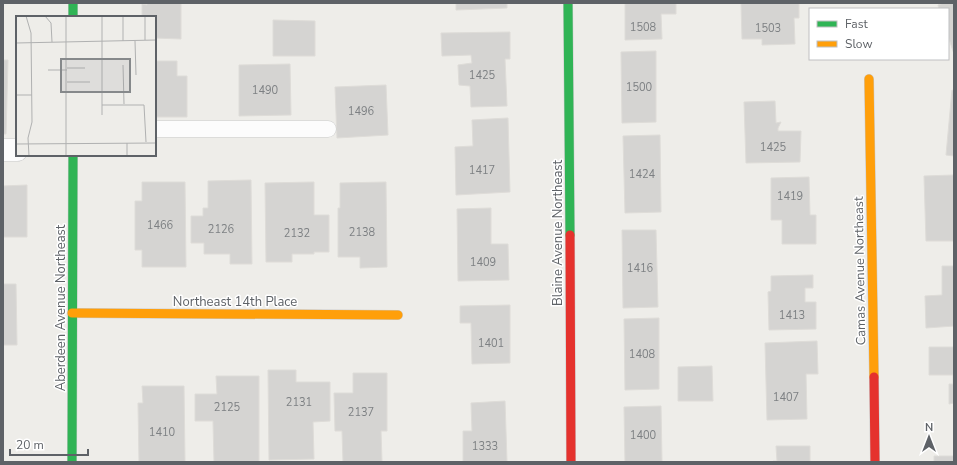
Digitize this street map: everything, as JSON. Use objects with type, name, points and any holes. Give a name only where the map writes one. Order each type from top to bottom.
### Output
[{"type":"street","points":[[73,3],[73,16]]},
{"type":"street","name":"Blaine Avenue Northeast","points":[[568,3],[571,462]]},
{"type":"street","name":"Camas Avenue Northeast","points":[[870,79],[875,462]]},
{"type":"street","points":[[3,150],[16,150]]},
{"type":"street","name":"Aberdeen Avenue Northeast","points":[[72,462],[73,156]]},
{"type":"street","name":"Northeast 14th Place","points":[[72,313],[398,315]]},
{"type":"lane","points":[[156,129],[328,129]]},
{"type":"building","points":[[147,3],[181,3],[181,39],[156,38],[156,16],[142,16],[142,4],[147,5]]},
{"type":"building","points":[[456,3],[507,3],[507,8],[456,10]]},
{"type":"building","points":[[625,3],[676,3],[676,14],[661,14],[662,39],[625,40]]},
{"type":"building","points":[[741,3],[799,3],[799,18],[794,18],[795,44],[762,45],[762,39],[742,39]]},
{"type":"building","points":[[944,3],[954,3],[954,54],[949,39],[949,8],[939,8],[938,5]]},
{"type":"building","points":[[273,20],[315,21],[315,56],[273,56]]},
{"type":"building","points":[[510,32],[510,59],[505,59],[507,106],[471,107],[470,86],[459,85],[458,65],[472,63],[471,55],[442,56],[441,33]]},
{"type":"building","points":[[656,51],[656,122],[622,123],[621,52]]},
{"type":"building","points":[[3,60],[8,60],[6,134],[3,134]]},
{"type":"building","points":[[156,61],[177,61],[177,76],[187,76],[187,117],[156,117]]},
{"type":"building","points":[[290,64],[291,115],[239,116],[239,65]]},
{"type":"building","points":[[386,85],[388,135],[337,138],[335,87]]},
{"type":"building","points":[[952,90],[954,91],[954,156],[946,155]]},
{"type":"building","points":[[775,101],[776,123],[781,122],[778,131],[801,131],[800,162],[746,163],[744,102]]},
{"type":"building","points":[[508,118],[510,192],[456,195],[455,147],[473,146],[472,120]]},
{"type":"building","points":[[660,135],[661,212],[625,213],[623,136]]},
{"type":"building","points":[[954,175],[954,241],[926,241],[924,176]]},
{"type":"building","points":[[809,177],[810,215],[816,215],[816,244],[782,244],[782,220],[771,220],[771,178]]},
{"type":"building","points":[[251,180],[252,264],[230,264],[230,254],[204,254],[204,243],[191,243],[191,216],[203,216],[203,208],[208,208],[208,181]]},
{"type":"building","points":[[142,182],[185,182],[186,267],[142,267],[142,250],[135,250],[135,201],[142,201]]},
{"type":"building","points":[[314,182],[314,215],[329,215],[329,252],[292,254],[292,262],[266,262],[265,183]]},
{"type":"building","points":[[386,182],[387,267],[360,268],[360,257],[338,257],[338,208],[340,208],[340,183]]},
{"type":"building","points":[[27,185],[27,237],[3,237],[3,186]]},
{"type":"building","points":[[491,208],[491,244],[508,244],[509,280],[458,281],[457,209]]},
{"type":"building","points":[[622,230],[656,230],[658,307],[623,308]]},
{"type":"building","points":[[942,266],[954,266],[954,326],[926,328],[925,296],[942,295]]},
{"type":"building","points":[[813,275],[813,288],[805,288],[805,302],[816,302],[816,329],[769,330],[768,292],[771,291],[771,276]]},
{"type":"building","points":[[3,284],[16,284],[17,345],[3,345]]},
{"type":"building","points":[[510,305],[510,363],[472,364],[471,323],[460,323],[460,306]]},
{"type":"building","points":[[659,318],[659,389],[625,390],[624,319]]},
{"type":"building","points":[[817,341],[818,374],[806,374],[807,419],[767,420],[765,343]]},
{"type":"building","points":[[929,347],[954,347],[954,403],[949,404],[949,384],[953,384],[953,375],[929,375]]},
{"type":"building","points":[[712,366],[713,401],[678,401],[678,367]]},
{"type":"building","points":[[268,370],[296,370],[296,382],[330,382],[330,421],[313,422],[314,459],[269,460]]},
{"type":"building","points":[[353,373],[387,373],[387,431],[381,431],[382,462],[343,462],[342,431],[335,431],[334,393],[353,393]]},
{"type":"building","points":[[216,376],[259,376],[259,462],[214,462],[213,421],[195,421],[195,394],[217,394]]},
{"type":"building","points":[[142,386],[184,386],[185,462],[139,462],[138,403],[143,403]]},
{"type":"building","points":[[505,401],[507,462],[463,462],[463,431],[472,431],[471,403]]},
{"type":"building","points":[[661,406],[662,462],[625,462],[624,407]]},
{"type":"building","points":[[776,446],[810,446],[810,462],[773,462],[777,461]]},
{"type":"building","points":[[934,456],[954,456],[954,462],[934,462]]},
{"type":"traffic: fast","points":[[73,3],[73,16]]},
{"type":"traffic: fast","points":[[568,3],[570,235]]},
{"type":"traffic: fast","points":[[72,462],[73,156]]},
{"type":"traffic: slow","points":[[869,79],[874,377]]},
{"type":"traffic: slow","points":[[72,313],[398,315]]},
{"type":"traffic: jam","points":[[570,235],[571,462]]},
{"type":"traffic: jam","points":[[874,377],[875,462]]}]
